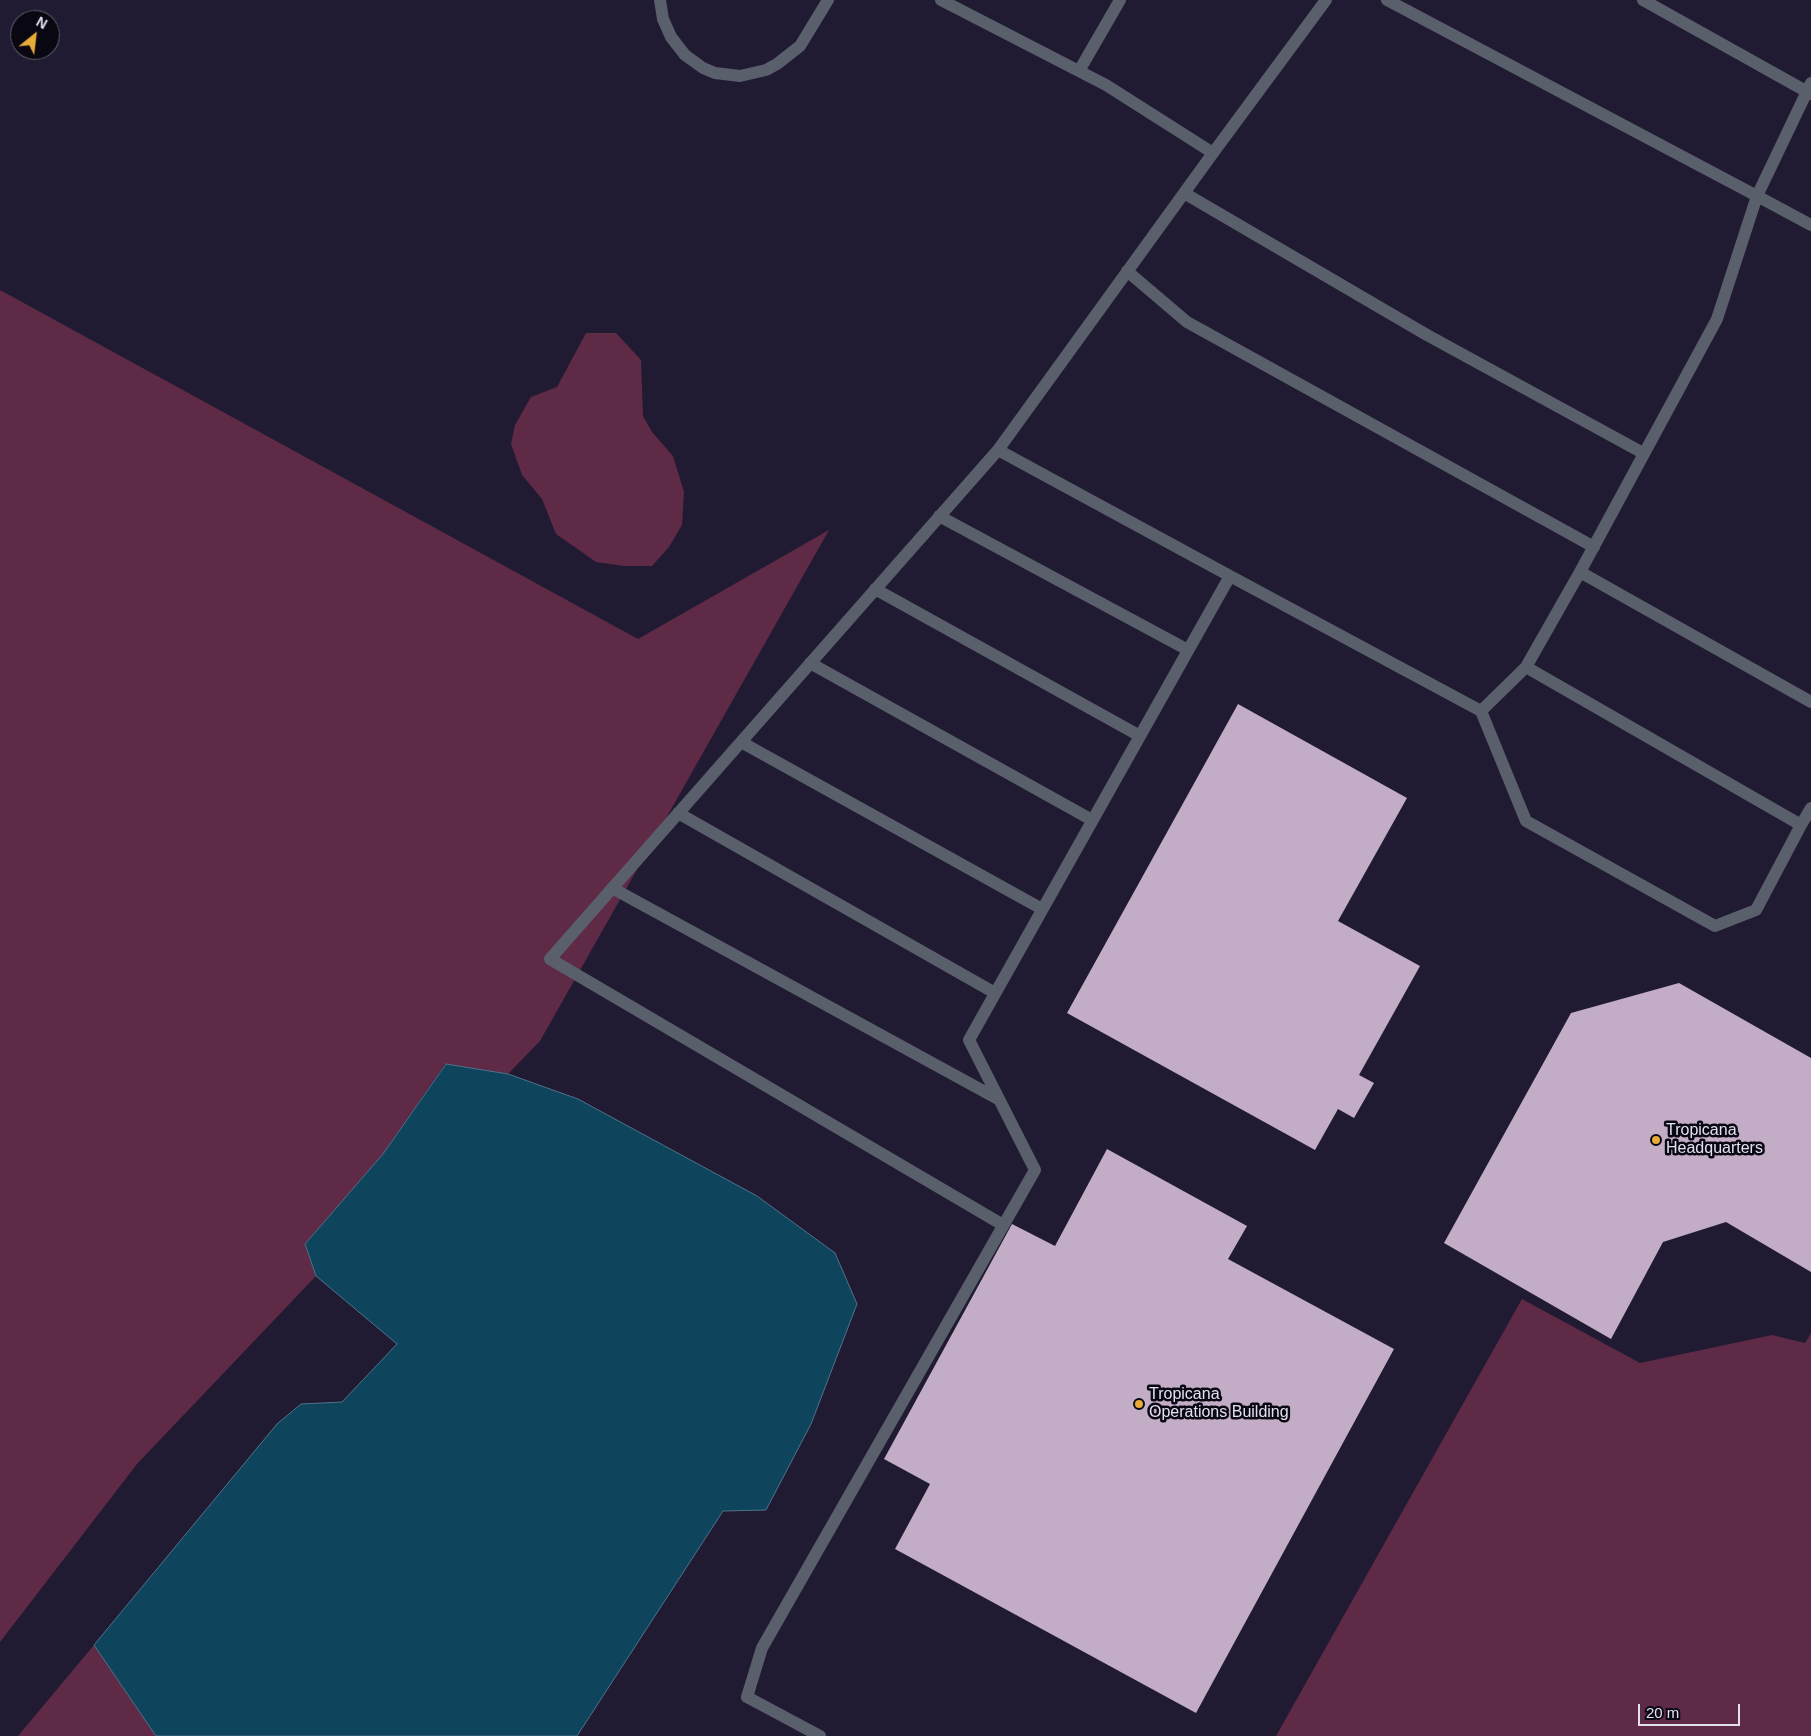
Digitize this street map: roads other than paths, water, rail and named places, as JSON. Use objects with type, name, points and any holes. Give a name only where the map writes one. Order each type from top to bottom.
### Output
[{"type":"street","points":[[660,0],[663,19],[671,37],[685,55],[703,68],[715,73],[740,76],[766,70],[800,46],[828,0]]},
{"type":"street","points":[[941,0],[1106,85],[1213,153]]},
{"type":"street","points":[[1079,71],[1120,0]]},
{"type":"street","points":[[1004,1225],[550,959],[998,450],[1326,0]]},
{"type":"street","points":[[1387,0],[1811,226]]},
{"type":"street","points":[[1481,710],[1526,668],[1594,547],[1643,453],[1717,319],[1757,196],[1809,89],[1643,0]]},
{"type":"street","points":[[1184,193],[1427,335],[1643,453]]},
{"type":"street","points":[[1128,271],[1187,322],[1594,547]]},
{"type":"street","points":[[998,450],[1481,710],[1526,821],[1715,926],[1756,910],[1811,808]]},
{"type":"street","points":[[939,516],[1188,650]]},
{"type":"street","points":[[1580,572],[1811,702]]},
{"type":"street","points":[[820,1736],[747,1697],[762,1648],[1035,1170],[969,1040],[1230,576]]},
{"type":"street","points":[[875,589],[1140,736]]},
{"type":"street","points":[[810,663],[1092,820]]},
{"type":"street","points":[[1526,668],[1801,825]]},
{"type":"street","points":[[740,742],[1042,909]]},
{"type":"street","points":[[678,813],[995,992]]},
{"type":"street","points":[[612,888],[998,1099]]},
{"type":"water","points":[[446,1064],[508,1074],[578,1099],[757,1196],[835,1253],[857,1304],[811,1424],[766,1510],[723,1511],[577,1736],[156,1736],[94,1645],[277,1424],[301,1404],[342,1402],[397,1344],[316,1276],[305,1244],[383,1154]]},
{"type":"place","name":"Tropicana Headquarters","points":[[1656,1140]]},
{"type":"place","name":"Tropicana Operations Building","points":[[1139,1404]]}]
